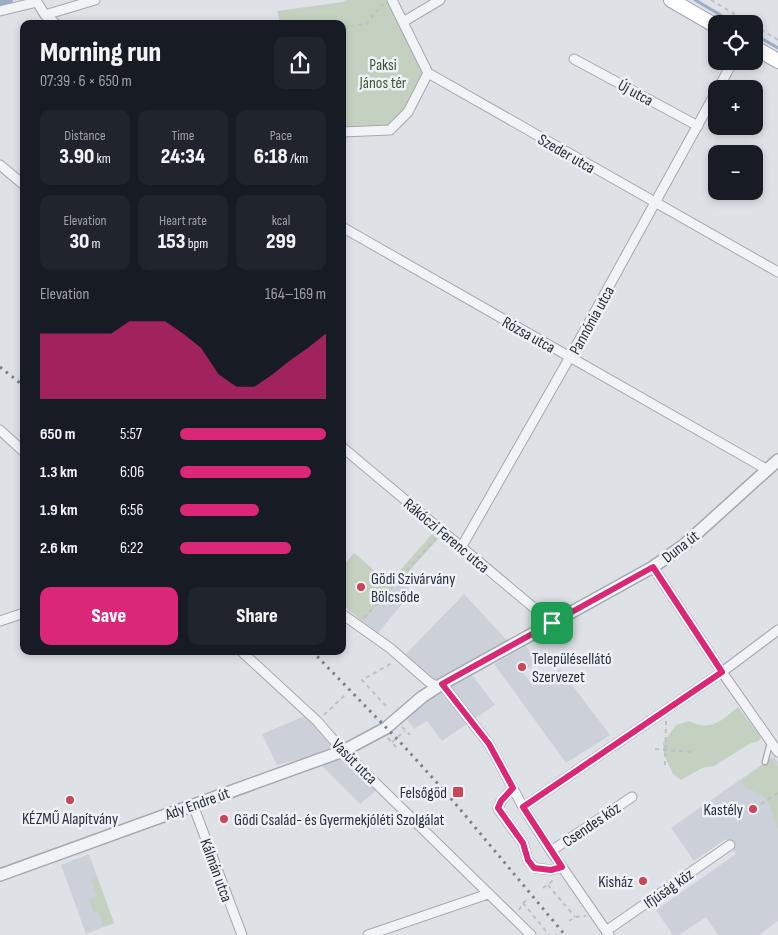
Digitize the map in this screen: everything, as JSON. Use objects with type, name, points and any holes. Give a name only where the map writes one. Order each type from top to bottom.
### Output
[{"type":"main road","points":[[671,0],[708,21]]},
{"type":"main road","points":[[763,52],[778,61]]},
{"type":"street","points":[[45,15],[95,0]]},
{"type":"street","points":[[346,132],[390,130],[408,112],[428,74],[392,0]]},
{"type":"street","points":[[403,22],[440,0]]},
{"type":"street","points":[[0,11],[36,2],[51,20]]},
{"type":"street","name":"Új utca","points":[[574,58],[698,126]]},
{"type":"street","name":"Szeder utca","points":[[428,74],[778,272]]},
{"type":"street","name":"Pannónia utca","points":[[462,546],[570,357],[708,107]]},
{"type":"street","points":[[0,165],[20,182]]},
{"type":"street","name":"Rózsa utca","points":[[346,229],[768,470]]},
{"type":"street","points":[[0,430],[20,448]]},
{"type":"street","name":"Rákóczi Ferenc utca","points":[[346,450],[552,623]]},
{"type":"street","name":"Duna út","points":[[391,724],[422,697],[440,686],[653,567],[691,539],[778,460]]},
{"type":"street","points":[[653,567],[722,672],[778,752]]},
{"type":"street","points":[[0,621],[20,614]]},
{"type":"street","points":[[346,617],[440,686],[489,744],[523,807],[607,933]]},
{"type":"street","points":[[523,807],[722,672],[778,630]]},
{"type":"street","name":"Vasút utca","points":[[245,655],[317,722],[343,751],[531,935]]},
{"type":"street","name":"Ady Endre út","points":[[0,875],[343,751],[391,724]]},
{"type":"street","points":[[513,788],[501,801],[498,808],[523,843],[528,860],[534,868],[563,869]]},
{"type":"street","name":"Csendes köz","points":[[551,851],[632,797]]},
{"type":"street","name":"Kálmán utca","points":[[193,805],[242,935]]},
{"type":"street","name":"Ifjúság köz","points":[[607,933],[730,845]]},
{"type":"street","points":[[368,935],[488,894]]},
{"type":"lane","points":[[764,762],[771,742]]},
{"type":"path","points":[[346,26],[366,24],[386,0]]},
{"type":"path","points":[[711,0],[736,15]]},
{"type":"path","points":[[763,31],[778,40]]},
{"type":"path","points":[[361,620],[436,538]]},
{"type":"path","points":[[386,706],[362,680],[401,658]]},
{"type":"path","points":[[317,722],[347,693]]},
{"type":"path","points":[[666,716],[666,765]]},
{"type":"path","points":[[392,743],[405,731]]},
{"type":"path","points":[[655,749],[691,752]]},
{"type":"path","points":[[761,804],[778,793]]},
{"type":"path","points":[[543,888],[563,869]]},
{"type":"path","points":[[548,885],[575,917]]},
{"type":"path","points":[[514,918],[523,903],[528,899]]},
{"type":"path","points":[[523,903],[549,935]]},
{"type":"path","points":[[569,921],[575,917],[585,916],[593,912]]},
{"type":"shaded area","points":[[401,581],[412,592],[378,633],[363,622]]},
{"type":"shaded area","points":[[464,594],[516,650],[472,675],[495,705],[442,741],[427,721],[414,729],[400,710],[436,682],[404,656]]},
{"type":"shaded area","points":[[526,646],[537,662],[523,672],[533,686],[560,669],[610,735],[566,763],[494,664]]},
{"type":"shaded area","points":[[307,715],[378,789],[360,804],[312,756],[277,765],[262,734]]},
{"type":"shaded area","points":[[774,756],[778,762],[778,921],[759,935],[718,935],[706,917],[679,935],[673,935],[656,910],[736,854],[726,839],[694,861],[671,828]]},
{"type":"shaded area","points":[[89,854],[114,923],[86,934],[61,865]]},
{"type":"green space","name":"Paksi János tér","points":[[346,0],[392,0],[428,73],[408,112],[390,130],[346,132],[346,20],[279,20],[277,11],[343,2]]},
{"type":"green space","points":[[432,534],[438,539],[363,622],[346,608],[346,562],[354,553],[389,583]]},
{"type":"green space","points":[[738,707],[761,737],[759,741],[749,744],[714,766],[702,768],[681,780],[673,774],[664,755],[663,743],[676,725],[689,721],[710,725],[721,720]]},
{"type":"green space","points":[[772,759],[778,768],[778,829],[766,799],[755,791],[745,788],[741,781]]},
{"type":"green space","points":[[97,877],[114,923],[104,927],[98,911],[93,912],[89,899],[97,896],[91,880]]},
{"type":"waterway","points":[[0,2],[8,0]]},
{"type":"waterway","points":[[695,0],[721,15]]},
{"type":"waterway","points":[[763,39],[778,48]]},
{"type":"railway","points":[[0,367],[20,383]]},
{"type":"railway","points":[[316,655],[449,796],[565,935]]},
{"type":"place","name":"Gödi Szivárvány Bölcsőde","points":[[361,587]]},
{"type":"place","name":"Településellátó Szervezet","points":[[522,667]]},
{"type":"place","name":"Felsőgöd","points":[[458,792]]},
{"type":"place","name":"KÉZMŰ Alapítvány","points":[[70,800]]},
{"type":"place","name":"Kastély","points":[[753,809]]},
{"type":"place","name":"Gödi Család- és Gyermekjóléti Szolgálat","points":[[224,819]]},
{"type":"place","name":"Kisház","points":[[643,881]]},
{"type":"route","points":[[653,567],[722,672],[523,807],[562,867],[551,870],[534,868],[528,860],[523,843],[498,808],[501,801],[513,788],[489,744],[442,684],[552,623],[653,567]]}]
